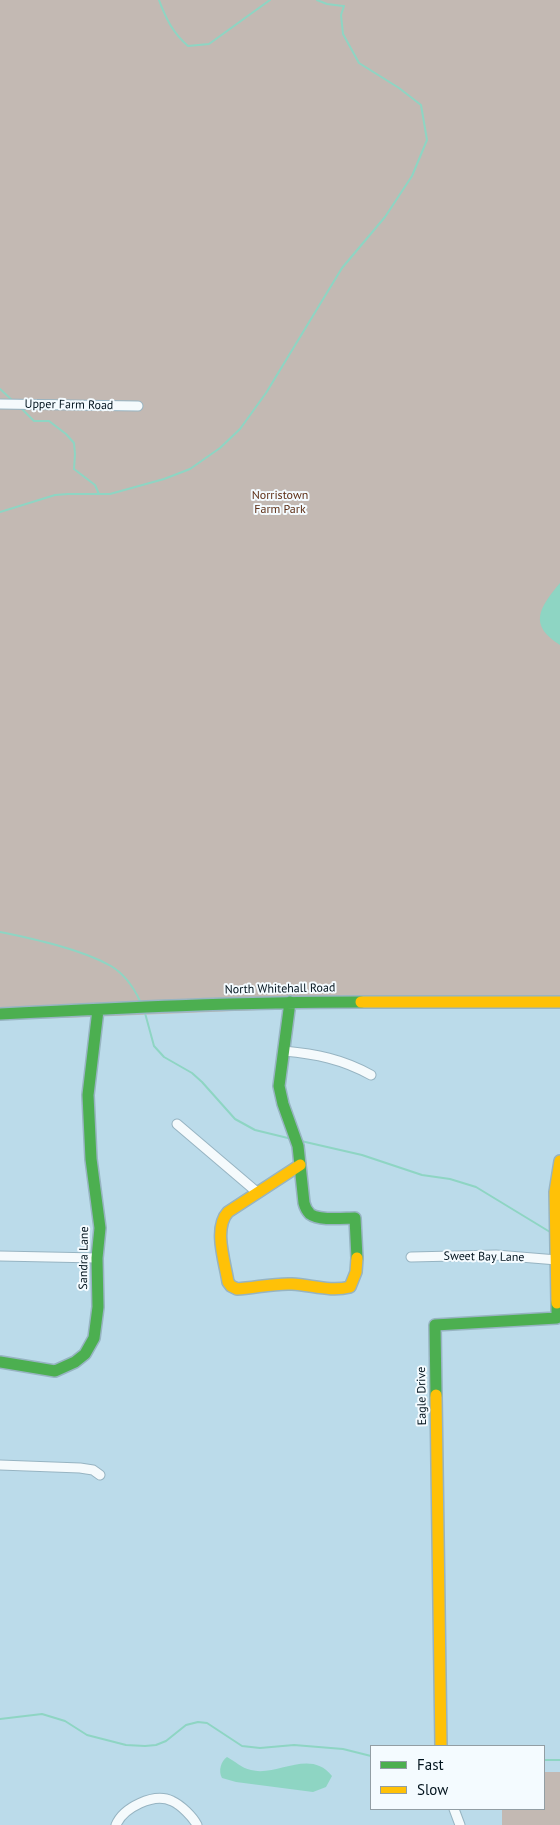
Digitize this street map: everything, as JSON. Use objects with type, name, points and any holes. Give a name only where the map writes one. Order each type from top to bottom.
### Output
[{"type":"street","name":"Upper Farm Road","points":[[0,404],[138,406]]},
{"type":"street","name":"North Whitehall Road","points":[[0,1014],[290,1002],[560,1002]]},
{"type":"street","points":[[290,1002],[279,1086],[281,1099],[298,1143],[300,1165],[302,1196],[306,1210],[316,1217],[356,1218],[357,1268],[354,1282],[344,1290],[323,1290],[285,1284],[244,1289],[237,1289],[231,1286],[228,1282],[220,1224],[222,1218],[228,1212],[300,1165]]},
{"type":"street","name":"Sandra Lane","points":[[0,1362],[56,1371],[75,1362],[85,1354],[94,1338],[96,1329],[100,1228],[91,1159],[88,1095],[98,1010]]},
{"type":"street","points":[[284,1051],[314,1054],[351,1064],[371,1075]]},
{"type":"street","points":[[177,1124],[258,1193]]},
{"type":"street","name":"Eagle Drive","points":[[441,1745],[435,1325],[557,1318],[555,1192],[560,1161]]},
{"type":"street","name":"Sweet Bay Lane","points":[[411,1257],[496,1255],[557,1260]]},
{"type":"street","points":[[0,1256],[98,1258]]},
{"type":"street","points":[[0,1465],[80,1468],[93,1470],[100,1476]]},
{"type":"street","points":[[116,1825],[119,1818],[137,1804],[153,1799],[172,1800],[187,1812],[197,1825]]},
{"type":"street","points":[[454,1810],[460,1825]]},
{"type":"green space","name":"Norristown Farm Park","points":[[0,0],[560,0],[560,1005],[307,1008],[0,1019]]},
{"type":"green space","points":[[545,1772],[560,1772],[560,1825],[502,1825],[502,1810],[545,1810]]},
{"type":"shaded area","points":[[560,583],[560,645],[550,638],[544,630],[540,623],[540,616],[542,608]]},
{"type":"shaded area","points":[[227,1757],[247,1769],[261,1771],[293,1765],[314,1764],[323,1768],[332,1776],[326,1787],[313,1792],[236,1782],[222,1778],[221,1766]]},
{"type":"waterway","points":[[159,0],[170,25],[188,46],[209,44],[270,0]]},
{"type":"waterway","points":[[317,0],[327,4],[343,6]]},
{"type":"waterway","points":[[0,512],[55,495],[110,494],[164,479],[190,469],[220,448],[240,429],[266,393],[342,268],[385,217],[412,176],[427,140],[421,105],[399,88],[359,63],[343,34],[341,15],[344,6]]},
{"type":"waterway","points":[[0,389],[13,401]]},
{"type":"waterway","points":[[20,407],[34,421],[49,421],[66,434],[74,443],[74,469],[95,485],[99,494]]},
{"type":"waterway","points":[[0,932],[57,945],[99,960],[120,973],[132,986],[140,1001]]},
{"type":"waterway","points":[[145,1013],[154,1046],[164,1057],[192,1073],[202,1082],[235,1119],[255,1130],[292,1139]]},
{"type":"waterway","points":[[301,1141],[362,1155],[422,1175],[450,1179],[476,1187],[550,1232]]},
{"type":"waterway","points":[[0,1719],[42,1714],[65,1721],[87,1735],[126,1745],[145,1746],[156,1745],[166,1741],[186,1725],[198,1722],[207,1723],[242,1746],[260,1748],[294,1745],[343,1749],[370,1756]]},
{"type":"waterway","points":[[545,1760],[560,1760]]},
{"type":"traffic: fast","points":[[290,1002],[279,1086],[283,1104],[298,1146],[304,1203],[308,1212],[319,1218],[355,1218],[357,1258]]},
{"type":"traffic: fast","points":[[0,1014],[225,1004],[361,1002]]},
{"type":"traffic: fast","points":[[0,1362],[55,1371],[75,1362],[85,1354],[94,1338],[98,1307],[97,1258],[100,1228],[91,1159],[88,1095],[98,1010]]},
{"type":"traffic: fast","points":[[436,1395],[435,1325],[557,1318],[557,1303]]},
{"type":"traffic: slow","points":[[361,1002],[560,1002]]},
{"type":"traffic: slow","points":[[557,1303],[555,1192],[560,1161]]},
{"type":"traffic: slow","points":[[300,1165],[228,1212],[221,1227],[221,1246],[228,1282],[237,1289],[285,1284],[328,1289],[350,1287],[356,1272],[357,1258]]},
{"type":"traffic: slow","points":[[436,1395],[441,1745]]}]
